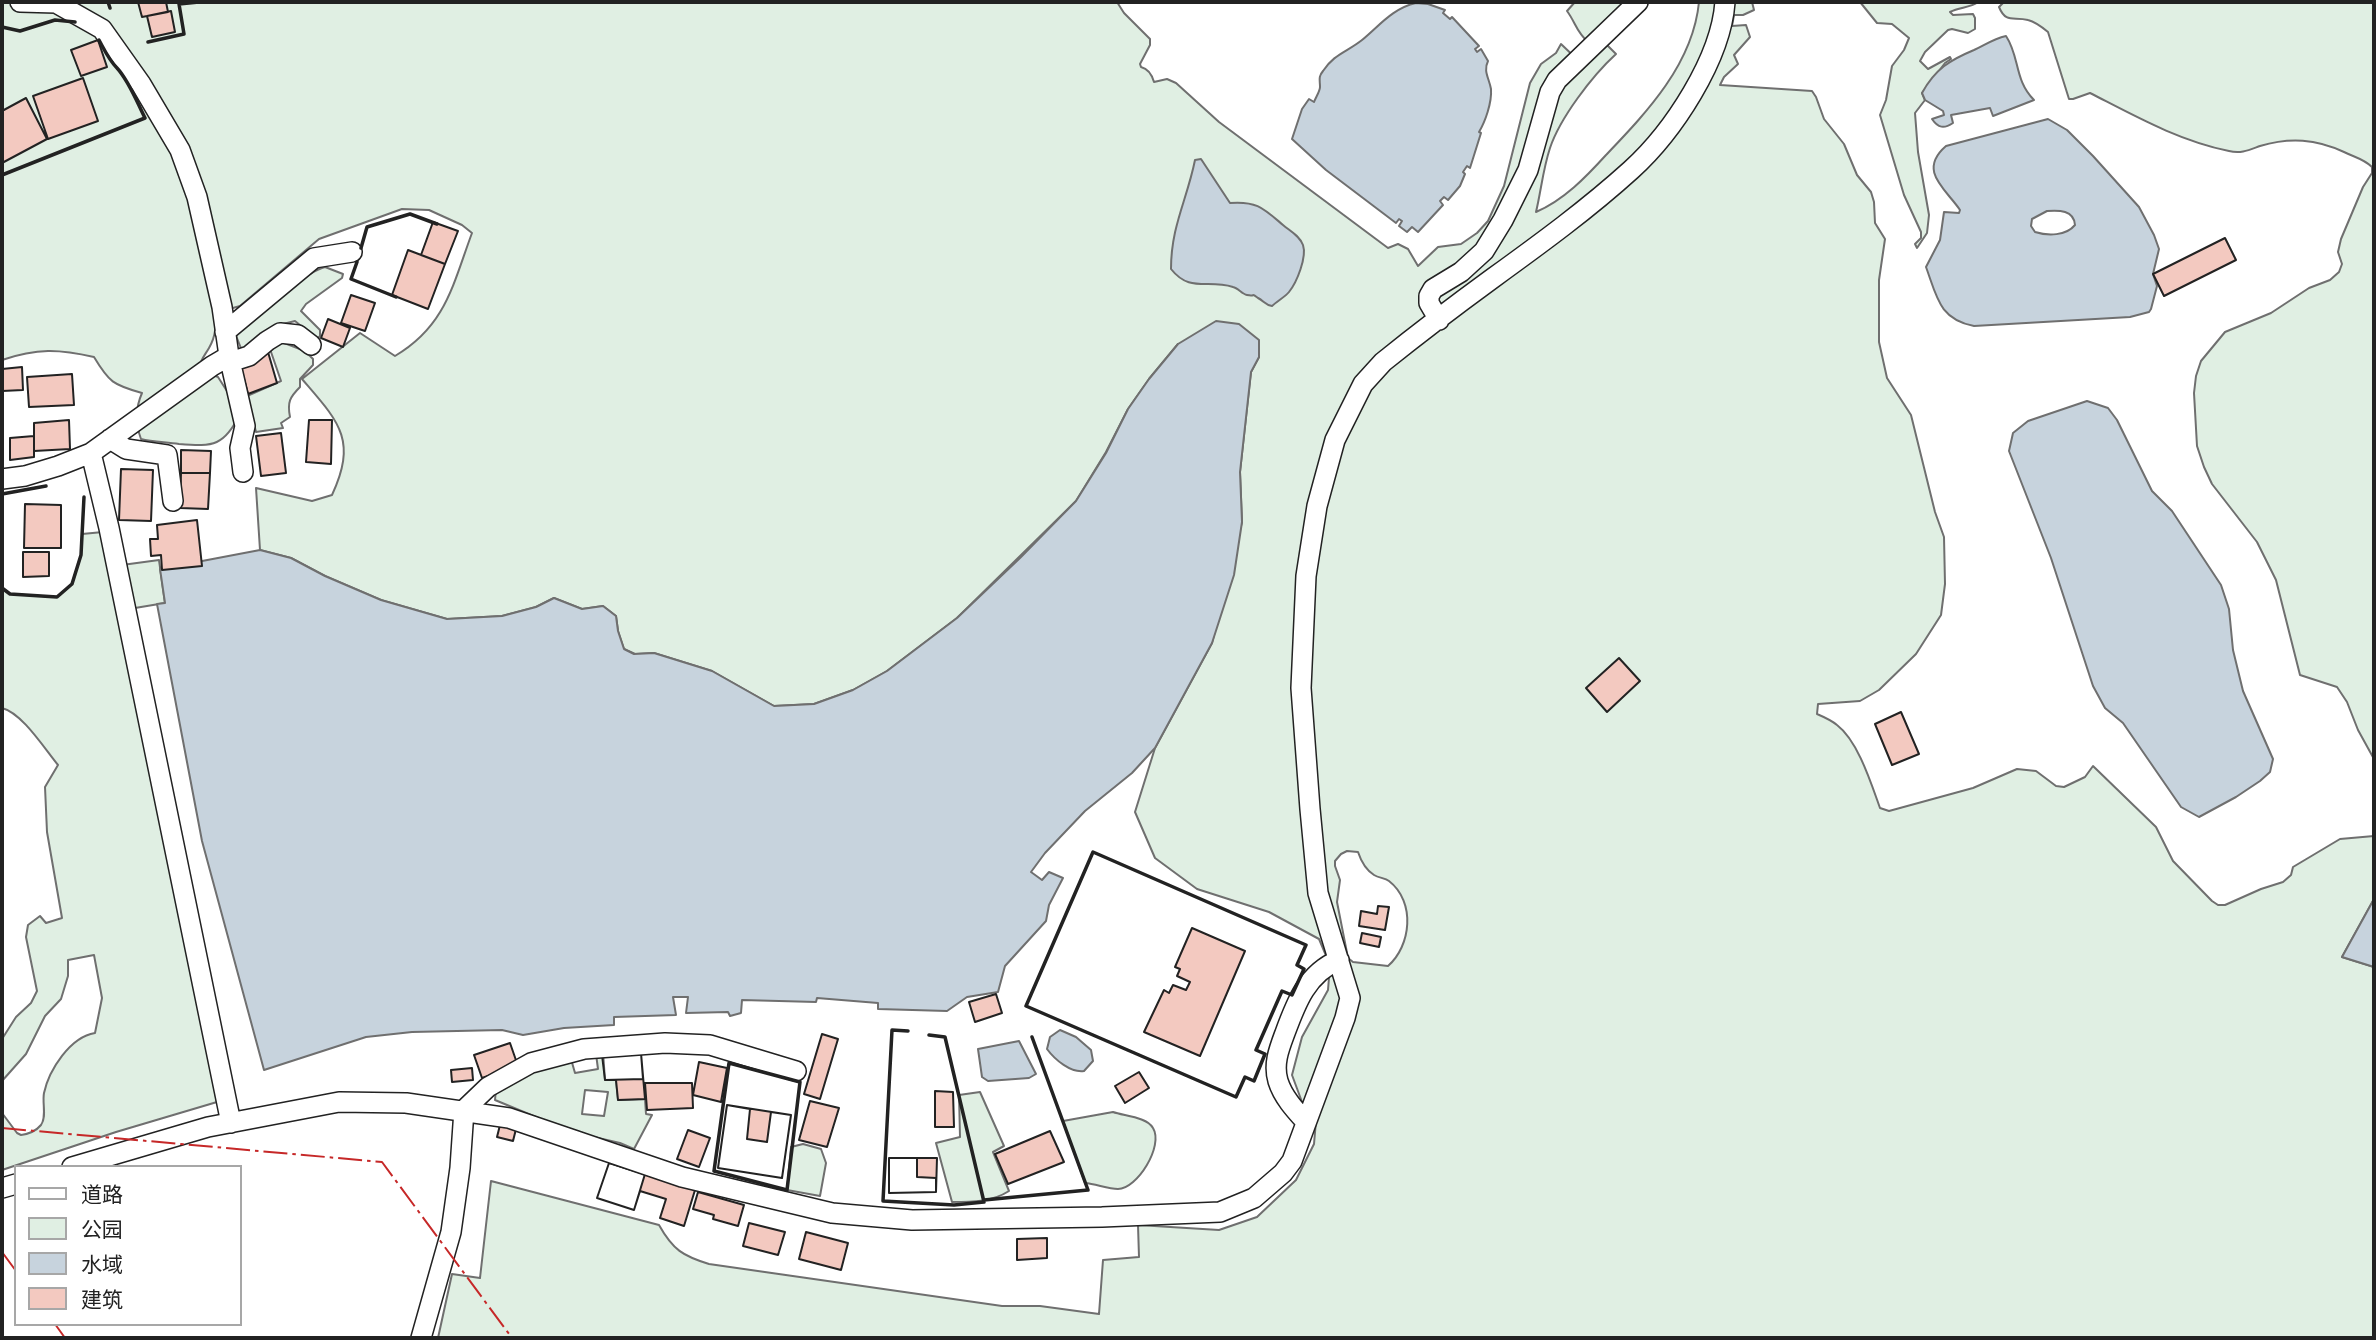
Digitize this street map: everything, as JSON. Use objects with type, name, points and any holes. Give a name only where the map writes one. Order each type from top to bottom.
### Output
[{"type":"street","points":[[20,2],[56,3],[102,29],[141,84],[180,150],[197,197],[212,259],[245,426],[240,448],[243,472]]},
{"type":"street","points":[[1438,320],[1429,303],[1429,296],[1433,289],[1461,272],[1484,251],[1503,220],[1528,170],[1550,92],[1557,80],[1638,2]]},
{"type":"street","points":[[79,1165],[231,1122],[339,1102],[407,1103],[509,1118],[682,1177],[832,1213],[912,1220],[1102,1217],[1220,1212],[1254,1198],[1283,1173],[1292,1161],[1350,998],[1318,894],[1301,688],[1308,565],[1317,506],[1335,440],[1363,384],[1383,362],[1633,169],[1681,113],[1708,65],[1726,2]]},
{"type":"street","points":[[225,332],[314,258],[352,252]]},
{"type":"street","points":[[96,475],[99,466],[118,444],[185,384],[230,359],[249,356],[280,333],[298,335],[311,345]]},
{"type":"street","points":[[2,479],[58,466],[118,444],[167,455],[173,501]]},
{"type":"street","points":[[91,453],[109,528],[231,1122]]},
{"type":"street","points":[[1306,1122],[1284,1094],[1275,1066],[1304,989],[1323,968],[1339,960]]},
{"type":"street","points":[[421,1338],[451,1232],[460,1168],[464,1110],[488,1087],[531,1063],[584,1049],[665,1043],[710,1045],[796,1071]]},
{"type":"green space","points":[[2,2],[1117,2],[1150,39],[1150,45],[1140,64],[1150,73],[1154,82],[1167,79],[1176,83],[1219,122],[1388,248],[1398,244],[1408,249],[1418,266],[1438,247],[1461,244],[1488,221],[1504,186],[1530,83],[1541,64],[1556,53],[1561,44],[1584,66],[1606,44],[1616,54],[1578,98],[1561,124],[1550,148],[1536,212],[1556,201],[1582,180],[1622,139],[1666,86],[1688,46],[1699,2],[1752,2],[1754,10],[1743,15],[1734,15],[1732,26],[1746,25],[1750,37],[1734,55],[1738,64],[1724,77],[1720,85],[1812,91],[1824,119],[1844,144],[1857,175],[1871,192],[1875,223],[1885,239],[1879,280],[1879,342],[1887,378],[1911,415],[1935,512],[1944,537],[1945,584],[1941,615],[1916,654],[1879,690],[1860,701],[1818,704],[1817,714],[1845,732],[1863,763],[1880,808],[1889,811],[1973,788],[2017,769],[2036,771],[2056,786],[2064,787],[2085,777],[2093,766],[2156,827],[2173,861],[2218,905],[2225,905],[2283,882],[2291,875],[2293,867],[2340,839],[2374,836],[2374,899],[2342,957],[2374,967],[2374,1338],[438,1338],[452,1274],[480,1278],[491,1181],[659,1225],[669,1241],[680,1251],[709,1264],[1002,1306],[1040,1306],[1099,1314],[1103,1260],[1139,1257],[1138,1225],[1219,1230],[1257,1217],[1296,1180],[1314,1144],[1316,1121],[1302,1102],[1292,1075],[1302,1037],[1328,990],[1330,965],[1319,939],[1269,912],[1197,889],[1155,858],[1135,812],[1155,748],[1212,643],[1242,522],[1240,472],[1251,372],[1259,357],[1178,344],[1128,409],[1076,501],[957,618],[887,671],[853,690],[814,704],[774,706],[712,671],[654,653],[635,654],[624,649],[616,616],[603,606],[582,609],[554,598],[536,607],[502,616],[447,619],[381,600],[291,558],[260,550],[256,488],[312,501],[332,495],[340,476],[343,445],[340,432],[326,407],[302,379],[360,333],[395,356],[426,331],[446,302],[472,233],[462,225],[429,210],[402,209],[319,239],[240,306],[215,313],[214,335],[199,369],[218,377],[241,413],[229,432],[217,442],[191,445],[141,439],[137,416],[142,393],[124,388],[113,381],[94,357],[48,351],[26,353],[2,360]],"holes":[[[1347,851],[1358,852],[1369,871],[1389,881],[1398,890],[1407,912],[1406,936],[1402,947],[1388,966],[1353,962],[1348,958],[1337,902],[1340,880],[1335,861]]]},
{"type":"green space","points":[[1575,2],[1634,2],[1589,43],[1567,11]]},
{"type":"green space","points":[[1860,2],[1978,2],[1950,12],[1953,15],[1973,14],[1975,29],[1968,33],[1948,30],[1925,52],[1920,61],[1928,69],[1950,57],[1951,59],[1922,93],[1925,100],[1915,113],[1918,152],[1929,215],[1927,233],[1917,248],[1915,244],[1921,238],[1921,232],[1904,195],[1880,115],[1886,100],[1892,66],[1909,38],[1892,24],[1877,23]]},
{"type":"green space","points":[[2004,2],[2374,2],[2374,759],[2337,687],[2300,675],[2276,580],[2257,542],[2212,484],[2204,467],[2197,446],[2194,393],[2201,361],[2225,332],[2271,313],[2309,288],[2330,280],[2339,272],[2342,264],[2338,252],[2341,239],[2363,187],[2372,173],[2372,167],[2334,148],[2313,142],[2271,143],[2233,152],[2175,134],[2090,93],[2069,99],[2048,32],[2031,21],[2005,16],[1999,7]]},
{"type":"green space","points":[[325,267],[343,274],[342,278],[306,304],[301,311],[320,330],[320,336],[317,339],[295,321],[283,324],[244,356],[235,333],[292,286]]},
{"type":"green space","points":[[279,341],[305,351],[313,359],[313,365],[300,379],[300,387],[289,404],[290,417],[281,423],[283,428],[256,432],[247,396],[281,381],[270,349]]},
{"type":"green space","points":[[103,532],[217,1102],[2,1170],[2,1113],[21,1135],[32,1132],[41,1125],[44,1118],[44,1093],[51,1074],[69,1048],[95,1033],[102,998],[94,955],[68,960],[68,976],[61,999],[45,1016],[26,1054],[2,1081],[2,1039],[16,1017],[31,1003],[37,991],[26,937],[28,925],[40,916],[46,923],[62,918],[47,832],[45,787],[58,765],[25,724],[10,711],[2,708],[2,588],[10,594],[57,597],[72,584],[81,555],[82,534]]},
{"type":"green space","points":[[159,560],[165,603],[129,609],[122,565]]},
{"type":"green space","points":[[603,1052],[605,1080],[616,1080],[618,1100],[645,1099],[646,1114],[652,1115],[634,1149],[572,1132],[495,1100],[496,1089],[519,1074],[547,1063]],"holes":[[[596,1054],[598,1069],[575,1073],[571,1059]],[[585,1090],[608,1092],[604,1116],[582,1114]]]},
{"type":"green space","points":[[980,1092],[1004,1146],[993,1152],[1009,1191],[989,1199],[952,1202],[936,1143],[960,1137],[959,1095]]},
{"type":"green space","points":[[1113,1112],[1146,1121],[1153,1128],[1155,1136],[1155,1145],[1147,1165],[1133,1182],[1118,1189],[1085,1183],[1063,1121]]},
{"type":"green space","points":[[803,1144],[821,1149],[826,1163],[820,1196],[787,1190],[791,1147]]},
{"type":"water","points":[[1416,3],[1445,10],[1443,13],[1450,19],[1452,17],[1479,46],[1475,49],[1477,52],[1481,49],[1488,61],[1486,71],[1491,94],[1470,168],[1467,166],[1463,172],[1465,174],[1460,186],[1448,200],[1444,197],[1440,201],[1443,205],[1418,232],[1412,227],[1407,232],[1399,226],[1402,221],[1399,219],[1396,223],[1326,170],[1292,139],[1302,109],[1309,99],[1314,102],[1320,89],[1320,75],[1327,65],[1393,13]]},
{"type":"water","points":[[2006,36],[2023,85],[2034,100],[1993,116],[1990,108],[1951,115],[1953,123],[1941,127],[1932,119],[1944,115],[1943,111],[1925,100],[1922,93],[1932,78],[1944,66],[1958,58]]},
{"type":"water","points":[[2048,119],[2067,130],[2139,207],[2154,235],[2159,249],[2153,274],[2157,286],[2149,312],[2130,317],[1974,326],[1953,318],[1941,305],[1926,267],[1940,240],[1944,212],[1959,213],[1960,210],[1934,172],[1938,155],[1946,146]],"holes":[[[2047,211],[2069,214],[2075,225],[2057,234],[2035,232],[2031,226],[2032,219]]]},
{"type":"water","points":[[1201,159],[1230,203],[1247,203],[1259,207],[1294,233],[1303,245],[1302,263],[1295,282],[1287,294],[1272,306],[1233,287],[1185,281],[1171,269],[1176,226],[1195,160]]},
{"type":"water","points":[[1216,321],[1239,324],[1259,340],[1259,357],[1251,372],[1240,472],[1242,522],[1234,575],[1212,643],[1155,748],[1132,773],[1085,811],[1045,853],[1031,872],[1042,880],[1049,872],[1063,878],[1049,905],[1046,921],[1005,966],[998,992],[967,997],[947,1011],[878,1009],[878,1003],[817,998],[816,1002],[742,1000],[741,1013],[730,1016],[728,1012],[686,1013],[688,997],[673,997],[676,1015],[614,1017],[614,1025],[564,1028],[523,1035],[502,1030],[412,1032],[366,1037],[264,1070],[202,841],[157,604],[165,603],[160,569],[260,550],[291,558],[381,600],[447,619],[502,616],[536,607],[554,598],[582,609],[603,606],[616,616],[624,649],[634,654],[654,653],[712,671],[774,706],[814,704],[853,690],[887,671],[957,618],[1020,558],[1076,501],[1106,453],[1128,409],[1149,379],[1178,344]]},
{"type":"water","points":[[2087,401],[2108,408],[2117,420],[2152,491],[2172,511],[2221,585],[2229,609],[2233,650],[2243,691],[2273,759],[2270,772],[2260,781],[2199,817],[2181,807],[2123,723],[2105,708],[2093,686],[2051,558],[2009,451],[2013,433],[2028,421]]},
{"type":"water","points":[[2374,899],[2374,967],[2342,957]]},
{"type":"water","points":[[1060,1030],[1076,1037],[1091,1050],[1093,1061],[1084,1071],[1064,1065],[1047,1049],[1050,1037]]},
{"type":"water","points":[[1019,1041],[1036,1074],[1029,1078],[988,1081],[982,1077],[978,1049]]},
{"type":"building","points":[[138,2],[166,2],[168,12],[142,17]]},
{"type":"building","points":[[171,11],[175,32],[152,37],[147,16]]},
{"type":"building","points":[[98,40],[107,67],[81,76],[71,50]]},
{"type":"building","points":[[83,78],[98,121],[48,139],[33,96]]},
{"type":"building","points":[[26,98],[47,139],[2,163],[2,111]]},
{"type":"building","points":[[433,222],[458,231],[445,264],[421,255]]},
{"type":"building","points":[[2225,238],[2236,260],[2164,296],[2153,274]]},
{"type":"building","points":[[408,250],[445,264],[428,309],[392,295]]},
{"type":"building","points":[[351,295],[375,303],[365,331],[341,323]]},
{"type":"building","points":[[328,319],[350,328],[343,347],[321,338]]},
{"type":"building","points":[[268,352],[277,383],[248,394],[240,364]]},
{"type":"building","points":[[22,367],[23,390],[2,391],[2,369]]},
{"type":"building","points":[[72,374],[74,405],[29,407],[27,377]]},
{"type":"building","points":[[69,420],[70,449],[34,451],[34,423]]},
{"type":"building","points":[[309,420],[332,420],[331,464],[306,462]]},
{"type":"building","points":[[281,433],[286,473],[261,476],[256,436]]},
{"type":"building","points":[[34,436],[34,457],[10,460],[10,438]]},
{"type":"building","points":[[181,450],[211,451],[210,473],[181,473]]},
{"type":"building","points":[[121,469],[153,470],[151,521],[119,520]]},
{"type":"building","points":[[181,473],[210,473],[208,509],[180,508]]},
{"type":"building","points":[[25,504],[61,505],[61,548],[24,548]]},
{"type":"building","points":[[197,520],[202,566],[162,570],[161,555],[151,556],[150,539],[158,539],[157,525]]},
{"type":"building","points":[[23,552],[49,552],[49,576],[23,577]]},
{"type":"building","points":[[1619,658],[1640,681],[1607,712],[1586,688]]},
{"type":"building","points":[[1901,712],[1919,754],[1892,765],[1875,724]]},
{"type":"building","points":[[1378,906],[1389,907],[1385,930],[1359,926],[1361,911],[1377,914]]},
{"type":"building","points":[[1192,928],[1245,951],[1200,1056],[1144,1032],[1164,990],[1169,993],[1173,985],[1186,990],[1190,982],[1177,976],[1180,969],[1175,967]]},
{"type":"building","points":[[1362,933],[1381,937],[1379,947],[1360,943]]},
{"type":"building","points":[[996,994],[1002,1013],[975,1022],[969,1002]]},
{"type":"building","points":[[822,1034],[838,1039],[820,1099],[804,1094]]},
{"type":"building","points":[[510,1043],[518,1066],[482,1078],[474,1055]]},
{"type":"building","points":[[641,1053],[645,1099],[618,1100],[616,1080],[605,1080],[602,1055]]},
{"type":"building","points":[[641,1053],[643,1079],[605,1080],[602,1055]]},
{"type":"building","points":[[699,1062],[727,1068],[721,1102],[693,1095]]},
{"type":"building","points":[[472,1068],[473,1080],[452,1082],[451,1070]]},
{"type":"building","points":[[1139,1072],[1149,1088],[1125,1103],[1115,1086]]},
{"type":"building","points":[[645,1083],[692,1083],[693,1108],[647,1110]]},
{"type":"building","points":[[935,1091],[953,1092],[954,1127],[935,1127]]},
{"type":"building","points":[[810,1101],[839,1108],[827,1147],[799,1140]]},
{"type":"building","points":[[727,1105],[791,1115],[782,1178],[718,1168]]},
{"type":"building","points":[[727,1105],[750,1109],[747,1139],[767,1142],[771,1112],[791,1115],[782,1178],[718,1168]]},
{"type":"building","points":[[500,1125],[516,1129],[513,1141],[497,1137]]},
{"type":"building","points":[[688,1130],[710,1138],[699,1167],[677,1159]]},
{"type":"building","points":[[1050,1131],[1064,1162],[1008,1184],[995,1154]]},
{"type":"building","points":[[889,1158],[937,1158],[936,1192],[889,1193]]},
{"type":"building","points":[[889,1158],[917,1158],[917,1177],[936,1178],[936,1192],[889,1193]]},
{"type":"building","points":[[609,1163],[695,1190],[684,1226],[660,1218],[666,1199],[640,1191],[634,1210],[597,1198]]},
{"type":"building","points":[[609,1163],[645,1174],[634,1210],[597,1198]]},
{"type":"building","points":[[698,1192],[744,1205],[738,1226],[713,1219],[714,1215],[693,1209]]},
{"type":"building","points":[[749,1223],[785,1232],[778,1255],[743,1246]]},
{"type":"building","points":[[806,1232],[848,1243],[841,1270],[799,1259]]},
{"type":"building","points":[[1047,1238],[1047,1258],[1017,1260],[1017,1239]]},
{"type":"wall","points":[[108,2],[110,8]]},
{"type":"wall","points":[[148,42],[184,34],[179,4],[199,2]]},
{"type":"wall","points":[[2,27],[20,31],[55,20],[75,22]]},
{"type":"wall","points":[[2,175],[145,118],[129,85],[109,59],[99,40]]},
{"type":"wall","points":[[361,248],[367,227],[410,214],[437,224]]},
{"type":"wall","points":[[357,262],[351,279],[396,297]]},
{"type":"wall","points":[[2,494],[46,486]]},
{"type":"wall","points":[[2,588],[10,594],[57,597],[72,584],[81,555],[84,497]]},
{"type":"wall","points":[[1093,852],[1306,945],[1297,965],[1304,969],[1292,995],[1282,991],[1256,1050],[1265,1054],[1254,1081],[1245,1077],[1236,1097],[1026,1006],[1093,852]]},
{"type":"wall","points":[[908,1031],[892,1030],[883,1201],[954,1205],[984,1202],[945,1037],[929,1035]]},
{"type":"wall","points":[[984,1200],[1088,1190],[1032,1037]]},
{"type":"wall","points":[[729,1063],[800,1082],[787,1190],[714,1171],[729,1063]]},
{"type":"power","points":[[2,1128],[382,1162],[512,1338]]},
{"type":"power","points":[[2,1252],[14,1268]]},
{"type":"power","points":[[56,1326],[65,1338]]}]
